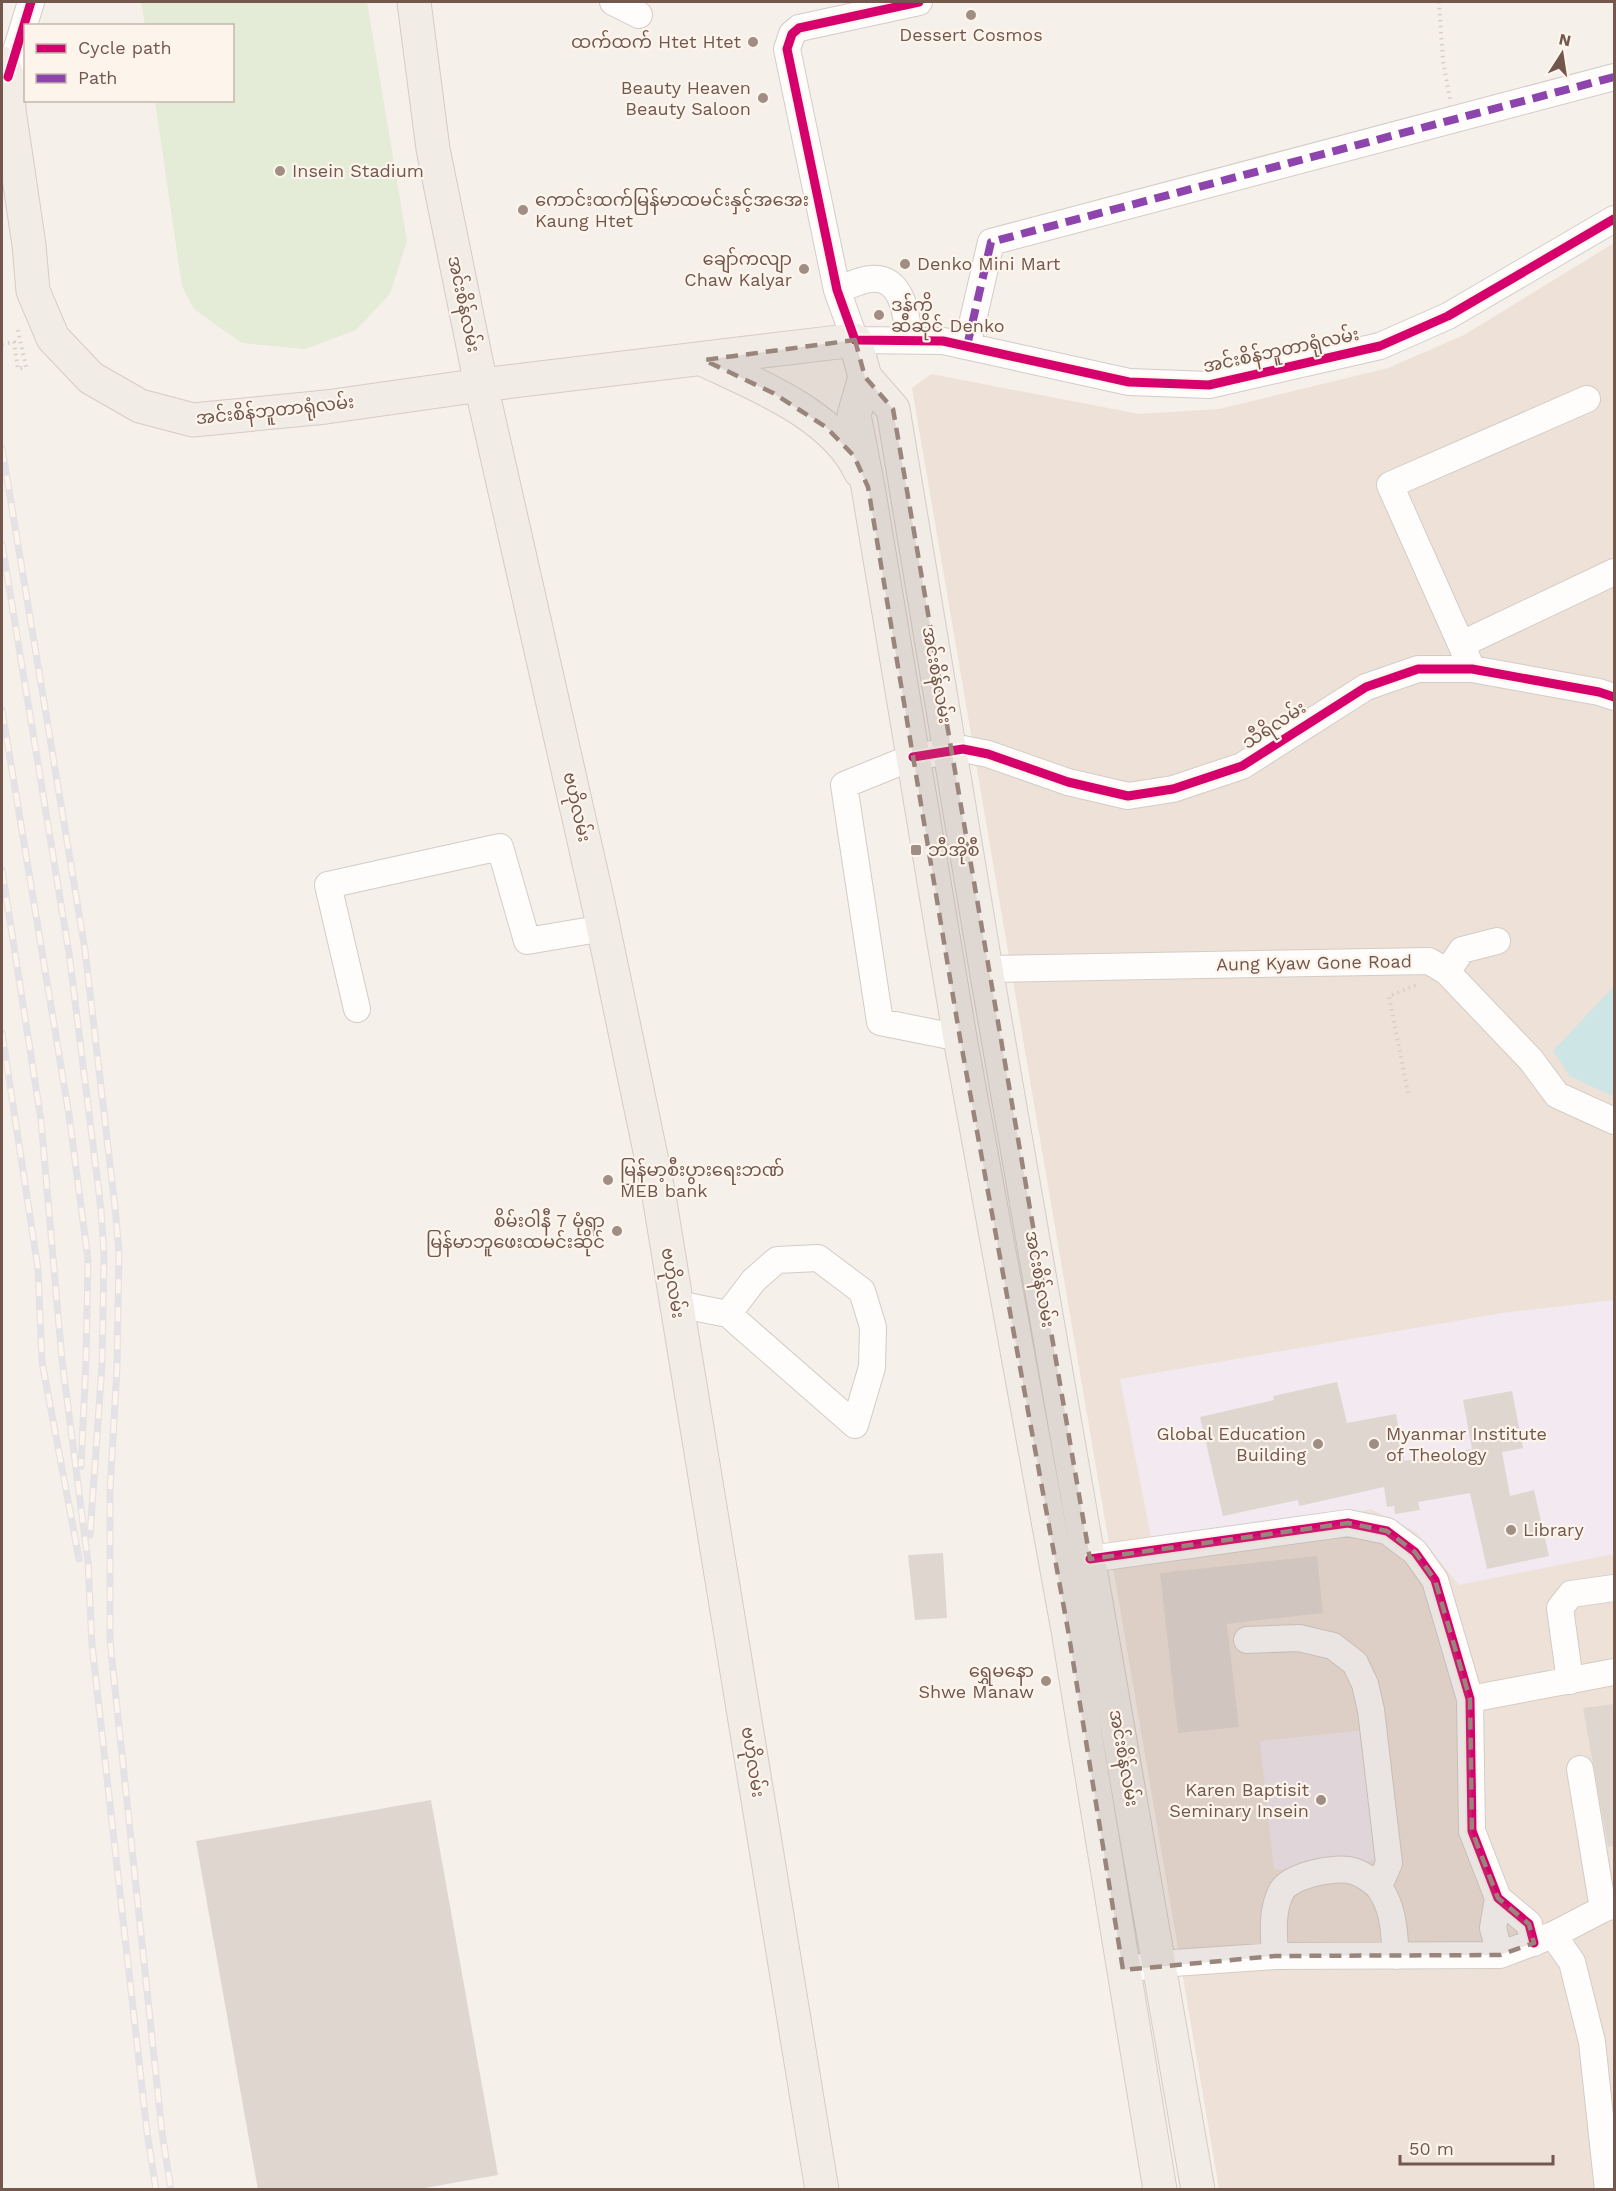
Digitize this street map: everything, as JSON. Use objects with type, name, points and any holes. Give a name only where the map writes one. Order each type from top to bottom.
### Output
[{"type":"main road","name":"အင်းစိန်လမ်း","points":[[414,2],[433,149],[481,385]]},
{"type":"main road","name":"အင်းစိန်ဘူတာရုံလမ်း","points":[[5,70],[33,291],[53,338],[91,378],[140,406],[193,420],[326,406],[481,385]]},
{"type":"main road","name":"အင်းစိန်လမ်း","points":[[855,340],[865,377],[892,409],[986,969],[1198,2190]]},
{"type":"main road","points":[[481,385],[704,360],[855,340]]},
{"type":"main road","name":"အင်းစိန်လမ်း","points":[[704,360],[773,393],[826,427],[854,456],[868,487]]},
{"type":"main road","name":"အင်းစိန်လမ်း","points":[[865,377],[854,416],[868,487],[960,1038],[1068,1630],[1160,2190]]},
{"type":"main road","name":"ဗဟိုလမ်း","points":[[481,385],[604,928],[658,1191],[822,2190]]},
{"type":"main road","points":[[985,1176],[1021,1168]]},
{"type":"main road","points":[[1031,1427],[1066,1422]]},
{"type":"main road","points":[[1068,1630],[1101,1626]]},
{"type":"street","points":[[5,70],[31,2]]},
{"type":"street","points":[[613,2],[639,15]]},
{"type":"street","points":[[855,340],[837,290],[787,49],[792,34],[799,28],[919,2]]},
{"type":"street","points":[[967,346],[992,242],[1614,77]]},
{"type":"street","name":"အင်းစိန်ဘူတာရုံလမ်း","points":[[855,340],[943,341],[1129,382],[1209,385],[1380,346],[1448,316],[1614,219]]},
{"type":"street","points":[[837,290],[870,279],[888,282],[902,298],[907,315],[909,340]]},
{"type":"street","points":[[1472,669],[1390,485],[1587,399]]},
{"type":"street","points":[[1462,644],[1614,572]]},
{"type":"street","name":"သီရိလမ်း","points":[[960,1038],[880,1022],[844,785],[913,757],[963,749],[988,754],[1068,782],[1128,796],[1162,791],[1242,766],[1366,687],[1418,669],[1472,669],[1599,692],[1614,697]]},
{"type":"street","points":[[357,1009],[328,885],[500,847],[527,941],[604,928]]},
{"type":"street","points":[[1448,972],[1462,950],[1497,941]]},
{"type":"street","name":"Aung Kyaw Gone Road","points":[[986,969],[1429,961],[1448,972],[1531,1060],[1557,1095],[1614,1121]]},
{"type":"street","points":[[677,1304],[728,1314],[855,1425],[872,1367],[873,1327],[862,1292],[818,1258],[777,1260],[754,1280],[728,1314]]},
{"type":"street","points":[[1090,1559],[1348,1523],[1387,1531],[1415,1552],[1435,1580],[1470,1699],[1472,1831],[1498,1898],[1572,1962],[1592,2042],[1608,2190]]},
{"type":"street","points":[[1570,1681],[1560,1608],[1571,1594],[1614,1588]]},
{"type":"street","points":[[1247,1640],[1299,1638],[1333,1646],[1355,1662],[1365,1684],[1371,1710],[1389,1863],[1379,1886]]},
{"type":"street","points":[[1470,1699],[1614,1672]]},
{"type":"street","points":[[1123,1970],[1159,1964],[1275,1956],[1500,1955],[1544,1939],[1609,1907],[1580,1769]]},
{"type":"street","points":[[1275,1956],[1274,1911],[1282,1889],[1297,1877],[1327,1871],[1353,1871],[1379,1886],[1389,1906],[1394,1925],[1396,1956]]},
{"type":"street","points":[[1498,1898],[1493,1928],[1500,1955]]},
{"type":"path","points":[[1439,2],[1443,61],[1454,121]]},
{"type":"path","points":[[2,344],[14,342],[18,369]]},
{"type":"path","points":[[1389,996],[1408,1093]]},
{"type":"highlighted area","points":[[855,340],[865,377],[893,409],[1090,1559],[1348,1523],[1387,1531],[1415,1552],[1435,1580],[1470,1699],[1472,1831],[1498,1898],[1529,1924],[1534,1943],[1500,1955],[1275,1956],[1123,1970],[1068,1630],[960,1038],[868,487],[854,456],[826,427],[773,393],[704,360]]},
{"type":"shaded area","points":[[1614,243],[1614,2189],[1219,2189],[912,388],[931,374],[1139,414],[1219,409],[1388,368],[1464,335]]},
{"type":"shaded area","name":"Myanmar Institute of Theology","points":[[1614,1300],[1614,1554],[1459,1585],[1416,1532],[1371,1509],[1154,1552],[1120,1379],[1502,1313]]},
{"type":"shaded area","name":"Karen Baptisit Seminary Insein","points":[[1366,1730],[1382,1860],[1274,1870],[1260,1741]]},
{"type":"green space","name":"Insein Stadium","points":[[141,2],[367,2],[407,241],[390,294],[356,330],[305,349],[242,343],[194,309],[182,286],[155,102],[234,102],[234,24],[145,24]]},
{"type":"water","points":[[1614,986],[1614,1097],[1570,1076],[1553,1051]]},
{"type":"building","points":[[1337,1382],[1347,1423],[1396,1414],[1404,1461],[1472,1449],[1463,1400],[1512,1391],[1523,1448],[1502,1452],[1510,1496],[1534,1490],[1549,1556],[1487,1569],[1470,1493],[1418,1502],[1420,1510],[1395,1514],[1394,1506],[1387,1507],[1384,1487],[1299,1506],[1298,1500],[1223,1516],[1200,1417],[1274,1400],[1273,1396]]},
{"type":"building","points":[[943,1553],[947,1618],[915,1620],[908,1555]]},
{"type":"building","points":[[1317,1556],[1323,1613],[1227,1624],[1239,1727],[1178,1733],[1160,1573]]},
{"type":"building","points":[[1614,1704],[1614,1846],[1608,1847],[1583,1708]]},
{"type":"building","points":[[431,1800],[498,2175],[413,2190],[258,2190],[196,1841]]},
{"type":"railway","points":[[2,448],[85,950],[115,1207],[119,1252],[117,1368],[110,1490],[110,1641],[162,2132],[171,2190]]},
{"type":"railway","points":[[2,544],[69,953],[101,1209],[104,1255],[102,1365],[90,1535]]},
{"type":"railway","points":[[2,710],[69,1115],[88,1259],[81,1466]]},
{"type":"railway","points":[[2,870],[41,1120],[62,1360],[88,1562],[92,1645],[147,2132],[156,2190]]},
{"type":"railway","points":[[2,1033],[38,1269],[42,1362],[79,1559]]},
{"type":"marked path","points":[[967,346],[991,242],[1614,77]]},
{"type":"cycle path","points":[[24,24],[31,2]]},
{"type":"cycle path","points":[[919,2],[799,28],[792,34],[787,49],[837,290],[855,340],[943,341],[1129,382],[1209,385],[1380,346],[1448,316],[1614,219]]},
{"type":"cycle path","points":[[8,77],[24,25]]},
{"type":"cycle path","points":[[913,757],[963,749],[988,754],[1068,782],[1128,796],[1173,789],[1242,766],[1366,687],[1418,669],[1472,669],[1599,692],[1614,697]]},
{"type":"cycle path","points":[[1090,1559],[1348,1523],[1387,1531],[1415,1552],[1435,1580],[1470,1699],[1472,1831],[1498,1898],[1529,1924],[1534,1943]]},
{"type":"place","name":"Dessert Cosmos","points":[[971,15]]},
{"type":"place","name":"ထက်ထက် Htet Htet","points":[[753,42]]},
{"type":"place","name":"Beauty Heaven Beauty Saloon","points":[[763,98]]},
{"type":"place","name":"Insein Stadium","points":[[280,171]]},
{"type":"place","name":"ကောင်းထက်မြန်မာထမင်းနှင့်အအေး Kaung Htet","points":[[523,210]]},
{"type":"place","name":"Denko Mini Mart","points":[[905,264]]},
{"type":"place","name":"ချော်ကလျာ Chaw Kalyar","points":[[804,269]]},
{"type":"place","name":"ဒန်ကို ဆီဆိုင် Denko","points":[[879,315]]},
{"type":"place","name":"ဘီအိုစီ","points":[[916,850]]},
{"type":"place","name":"မြန်မာ့စီးပွားရေးဘဏ် MEB bank","points":[[608,1180]]},
{"type":"place","name":"စိမ်းဝါနီ 7 မုံရွာ မြန်မာဘူဖေးထမင်းဆိုင်","points":[[617,1231]]},
{"type":"place","name":"Global Education Building","points":[[1318,1444]]},
{"type":"place","name":"Myanmar Institute of Theology","points":[[1374,1444]]},
{"type":"place","name":"Library","points":[[1511,1530]]},
{"type":"place","name":"ရွှေမနော Shwe Manaw","points":[[1046,1681]]},
{"type":"place","name":"Karen Baptisit Seminary Insein","points":[[1321,1800]]}]
